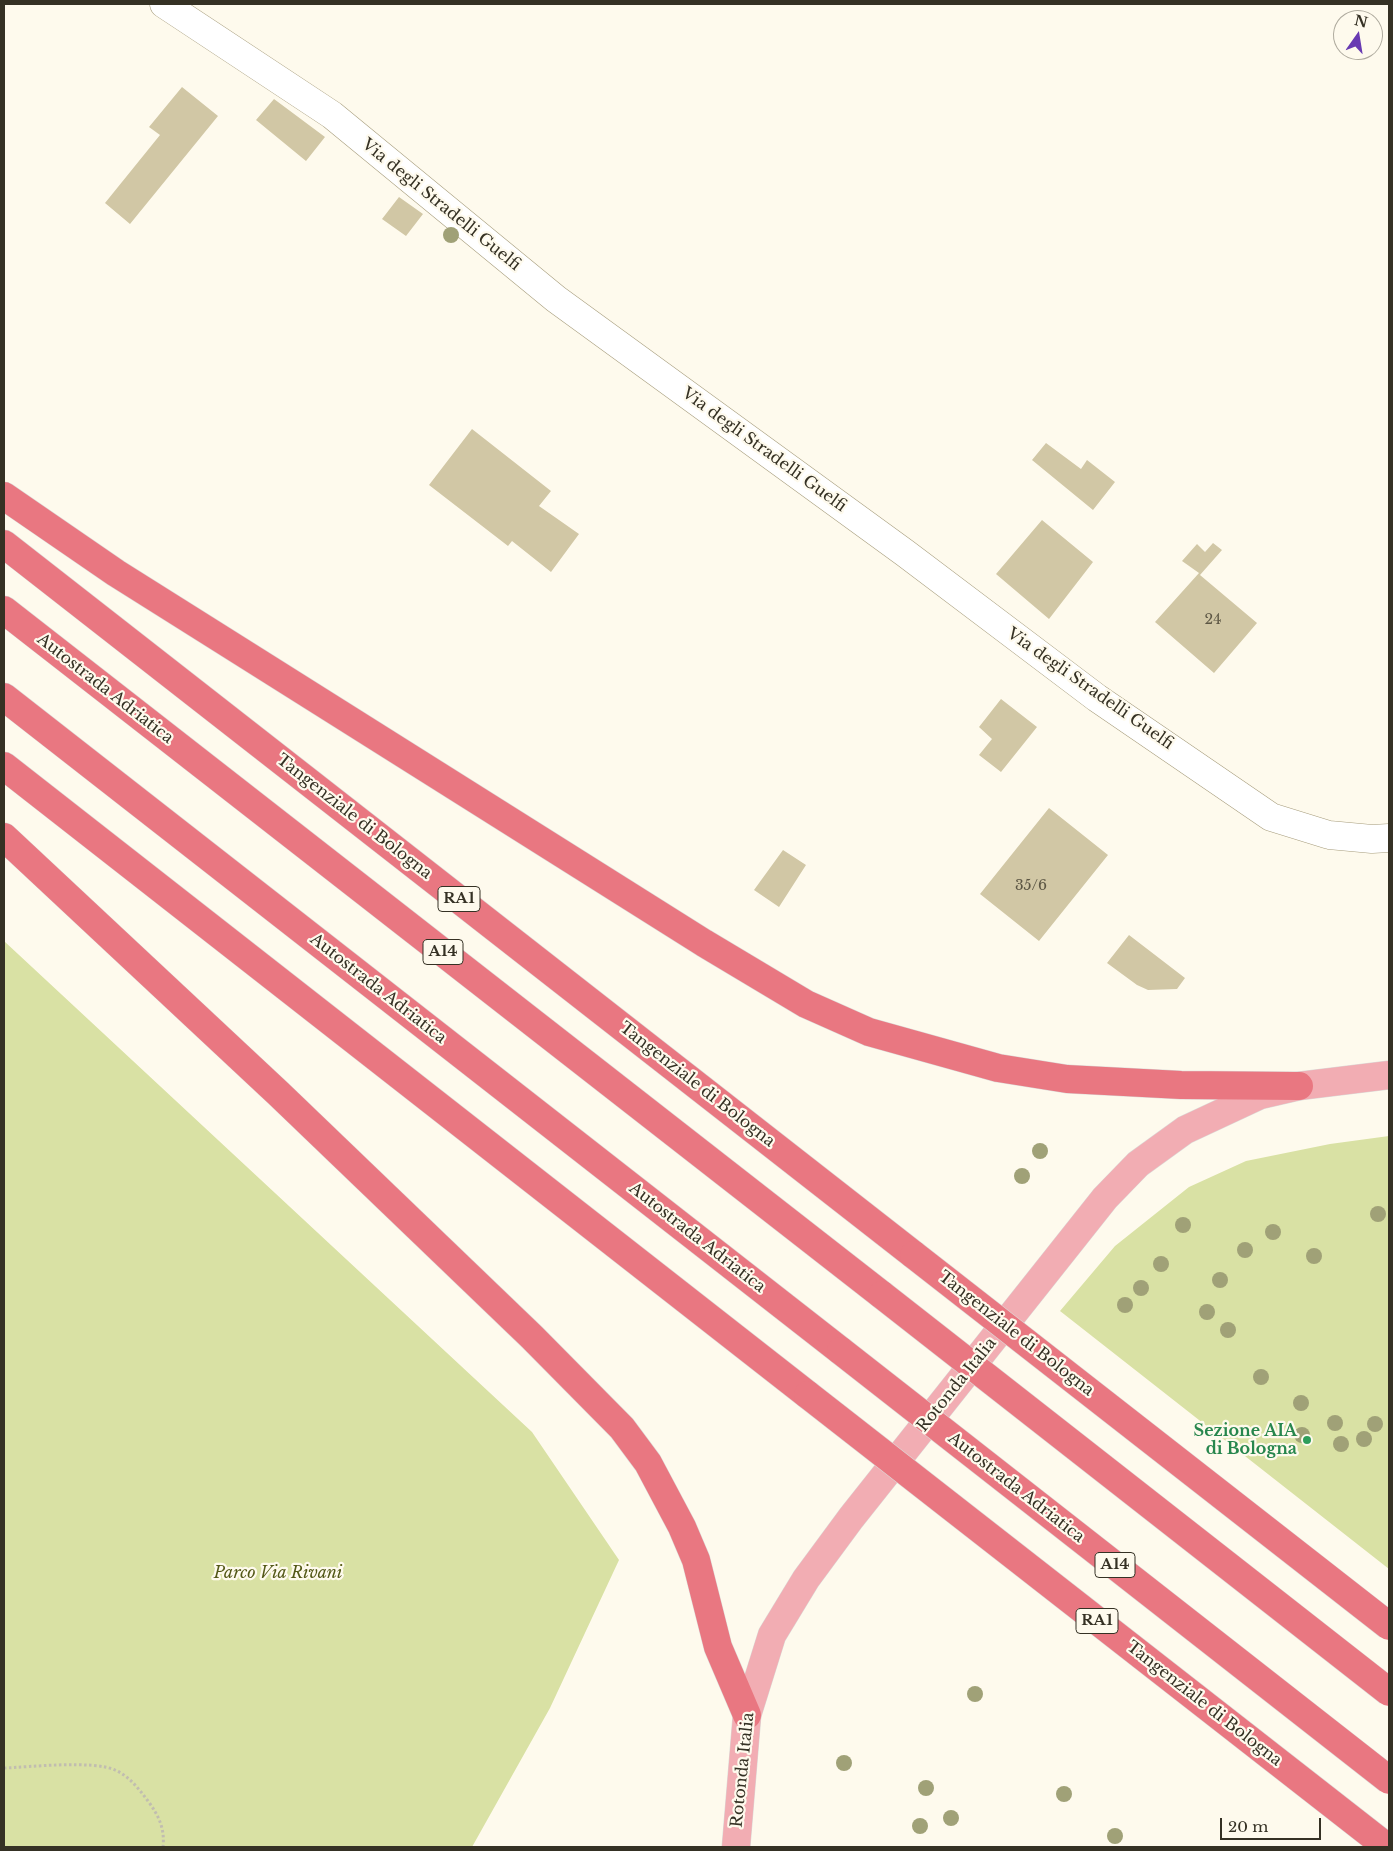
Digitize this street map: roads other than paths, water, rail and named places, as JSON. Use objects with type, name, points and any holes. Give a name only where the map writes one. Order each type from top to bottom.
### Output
[{"type":"highway","points":[[4,496],[116,573],[704,943],[806,1004],[869,1032],[998,1068],[1067,1079],[1181,1085],[1299,1086]]},
{"type":"highway","name":"Tangenziale di Bologna","points":[[4,544],[1389,1626]]},
{"type":"highway","name":"Autostrada Adriatica","points":[[4,610],[1389,1692]]},
{"type":"highway","name":"Autostrada Adriatica","points":[[4,697],[1389,1780]]},
{"type":"highway","name":"Tangenziale di Bologna","points":[[4,766],[1387,1847]]},
{"type":"highway","points":[[4,837],[279,1094],[532,1337],[622,1428],[648,1463],[682,1527],[696,1560],[718,1647],[747,1716]]},
{"type":"main road","name":"Rotonda Italia","points":[[736,1847],[747,1716],[772,1635],[806,1579],[851,1518],[1105,1198],[1138,1164],[1185,1130],[1260,1096],[1299,1086],[1389,1075]]},
{"type":"street","name":"Via degli Stradelli Guelfi","points":[[164,4],[332,115],[556,299],[905,552],[1096,698],[1272,817],[1329,835],[1372,839],[1389,838]]},
{"type":"place","name":"Sezione AIA di Bologna","points":[[1307,1440]]},
{"type":"park label","name":"Parco Via Rivani","points":[[278,1573]]}]
